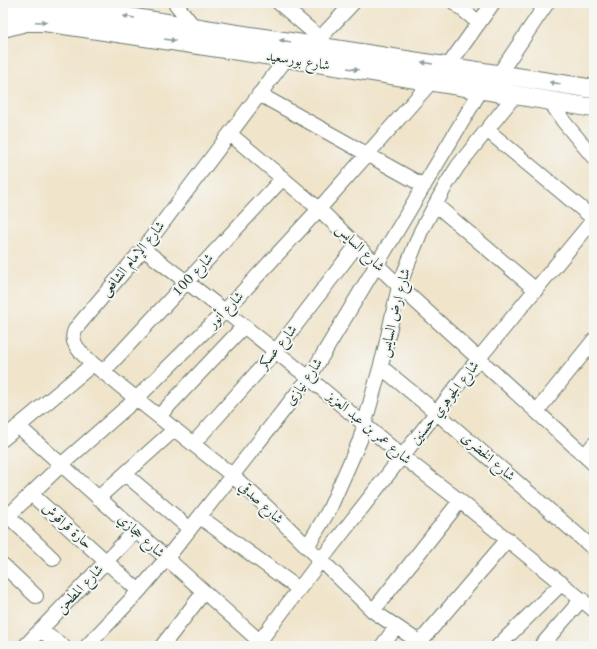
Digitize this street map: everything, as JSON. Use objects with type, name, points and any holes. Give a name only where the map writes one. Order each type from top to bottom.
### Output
[{"type":"street","points":[[175,3],[194,27]]},
{"type":"street","points":[[279,3],[317,42]]},
{"type":"street","points":[[304,62],[317,42],[352,3]]},
{"type":"street","points":[[455,3],[479,23]]},
{"type":"street","points":[[448,66],[493,3]]},
{"type":"street","points":[[499,74],[548,3]]},
{"type":"street","name":"شارع بورسعيد","points":[[5,18],[27,5],[83,10],[194,27],[317,42],[448,66],[594,89]]},
{"type":"street","name":"شارع بورسعيد","points":[[5,18],[26,22],[44,22],[286,58],[594,108]]},
{"type":"street","name":"شارع الإمام الشافعى","points":[[98,368],[75,345],[73,336],[74,332],[143,249],[286,58]]},
{"type":"street","name":"شارع أنور","points":[[5,519],[61,465],[136,398],[225,311],[319,209],[431,82]]},
{"type":"street","name":"شارع نيازى","points":[[87,646],[139,591],[233,476],[309,378],[481,90]]},
{"type":"street","points":[[259,94],[424,186]]},
{"type":"street","name":"شارع ارض السايس","points":[[308,547],[329,510],[354,455],[365,425],[381,367],[399,286],[421,231],[458,166],[515,95]]},
{"type":"street","points":[[550,101],[572,132],[594,158]]},
{"type":"street","points":[[487,130],[594,219]]},
{"type":"street","name":"شارع السايس","points":[[230,134],[319,209],[378,264],[399,286],[589,459]]},
{"type":"street","name":"شارع 100","points":[[98,368],[186,281],[283,178]]},
{"type":"street","points":[[436,205],[536,290]]},
{"type":"street","name":"شارع الجوهري حسنين","points":[[260,644],[321,560],[479,358],[594,219]]},
{"type":"street","name":"شارع عسكر","points":[[193,444],[275,352],[357,245]]},
{"type":"street","name":"شارع عمر بن عبد العزيز","points":[[143,249],[225,311],[309,378],[403,457],[508,539],[594,610]]},
{"type":"street","points":[[159,416],[244,326]]},
{"type":"street","points":[[537,411],[594,340]]},
{"type":"street","name":"شارع الخضرى","points":[[381,367],[437,413],[594,549]]},
{"type":"street","points":[[3,439],[18,426],[98,368]]},
{"type":"street","name":"شارع صدقي","points":[[98,368],[233,476],[269,509],[373,611],[422,644]]},
{"type":"street","name":"شارع حجازي","points":[[18,426],[260,644]]},
{"type":"street","points":[[98,498],[175,429]]},
{"type":"street","points":[[589,459],[594,444]]},
{"type":"street","points":[[125,474],[190,529]]},
{"type":"street","name":"حارة قراقوش","points":[[31,494],[139,591]]},
{"type":"street","points":[[373,611],[460,501]]},
{"type":"street","points":[[200,517],[299,589]]},
{"type":"street","points":[[5,519],[53,559]]},
{"type":"street","name":"شارع المطحن","points":[[25,646],[136,531]]},
{"type":"street","points":[[422,644],[508,539]]},
{"type":"street","points":[[3,565],[36,596]]},
{"type":"street","points":[[498,646],[562,583]]},
{"type":"street","points":[[162,646],[204,592]]},
{"type":"street","points":[[541,646],[582,600]]},
{"type":"street","points":[[382,646],[396,627]]},
{"type":"street","points":[[40,630],[63,646]]}]
